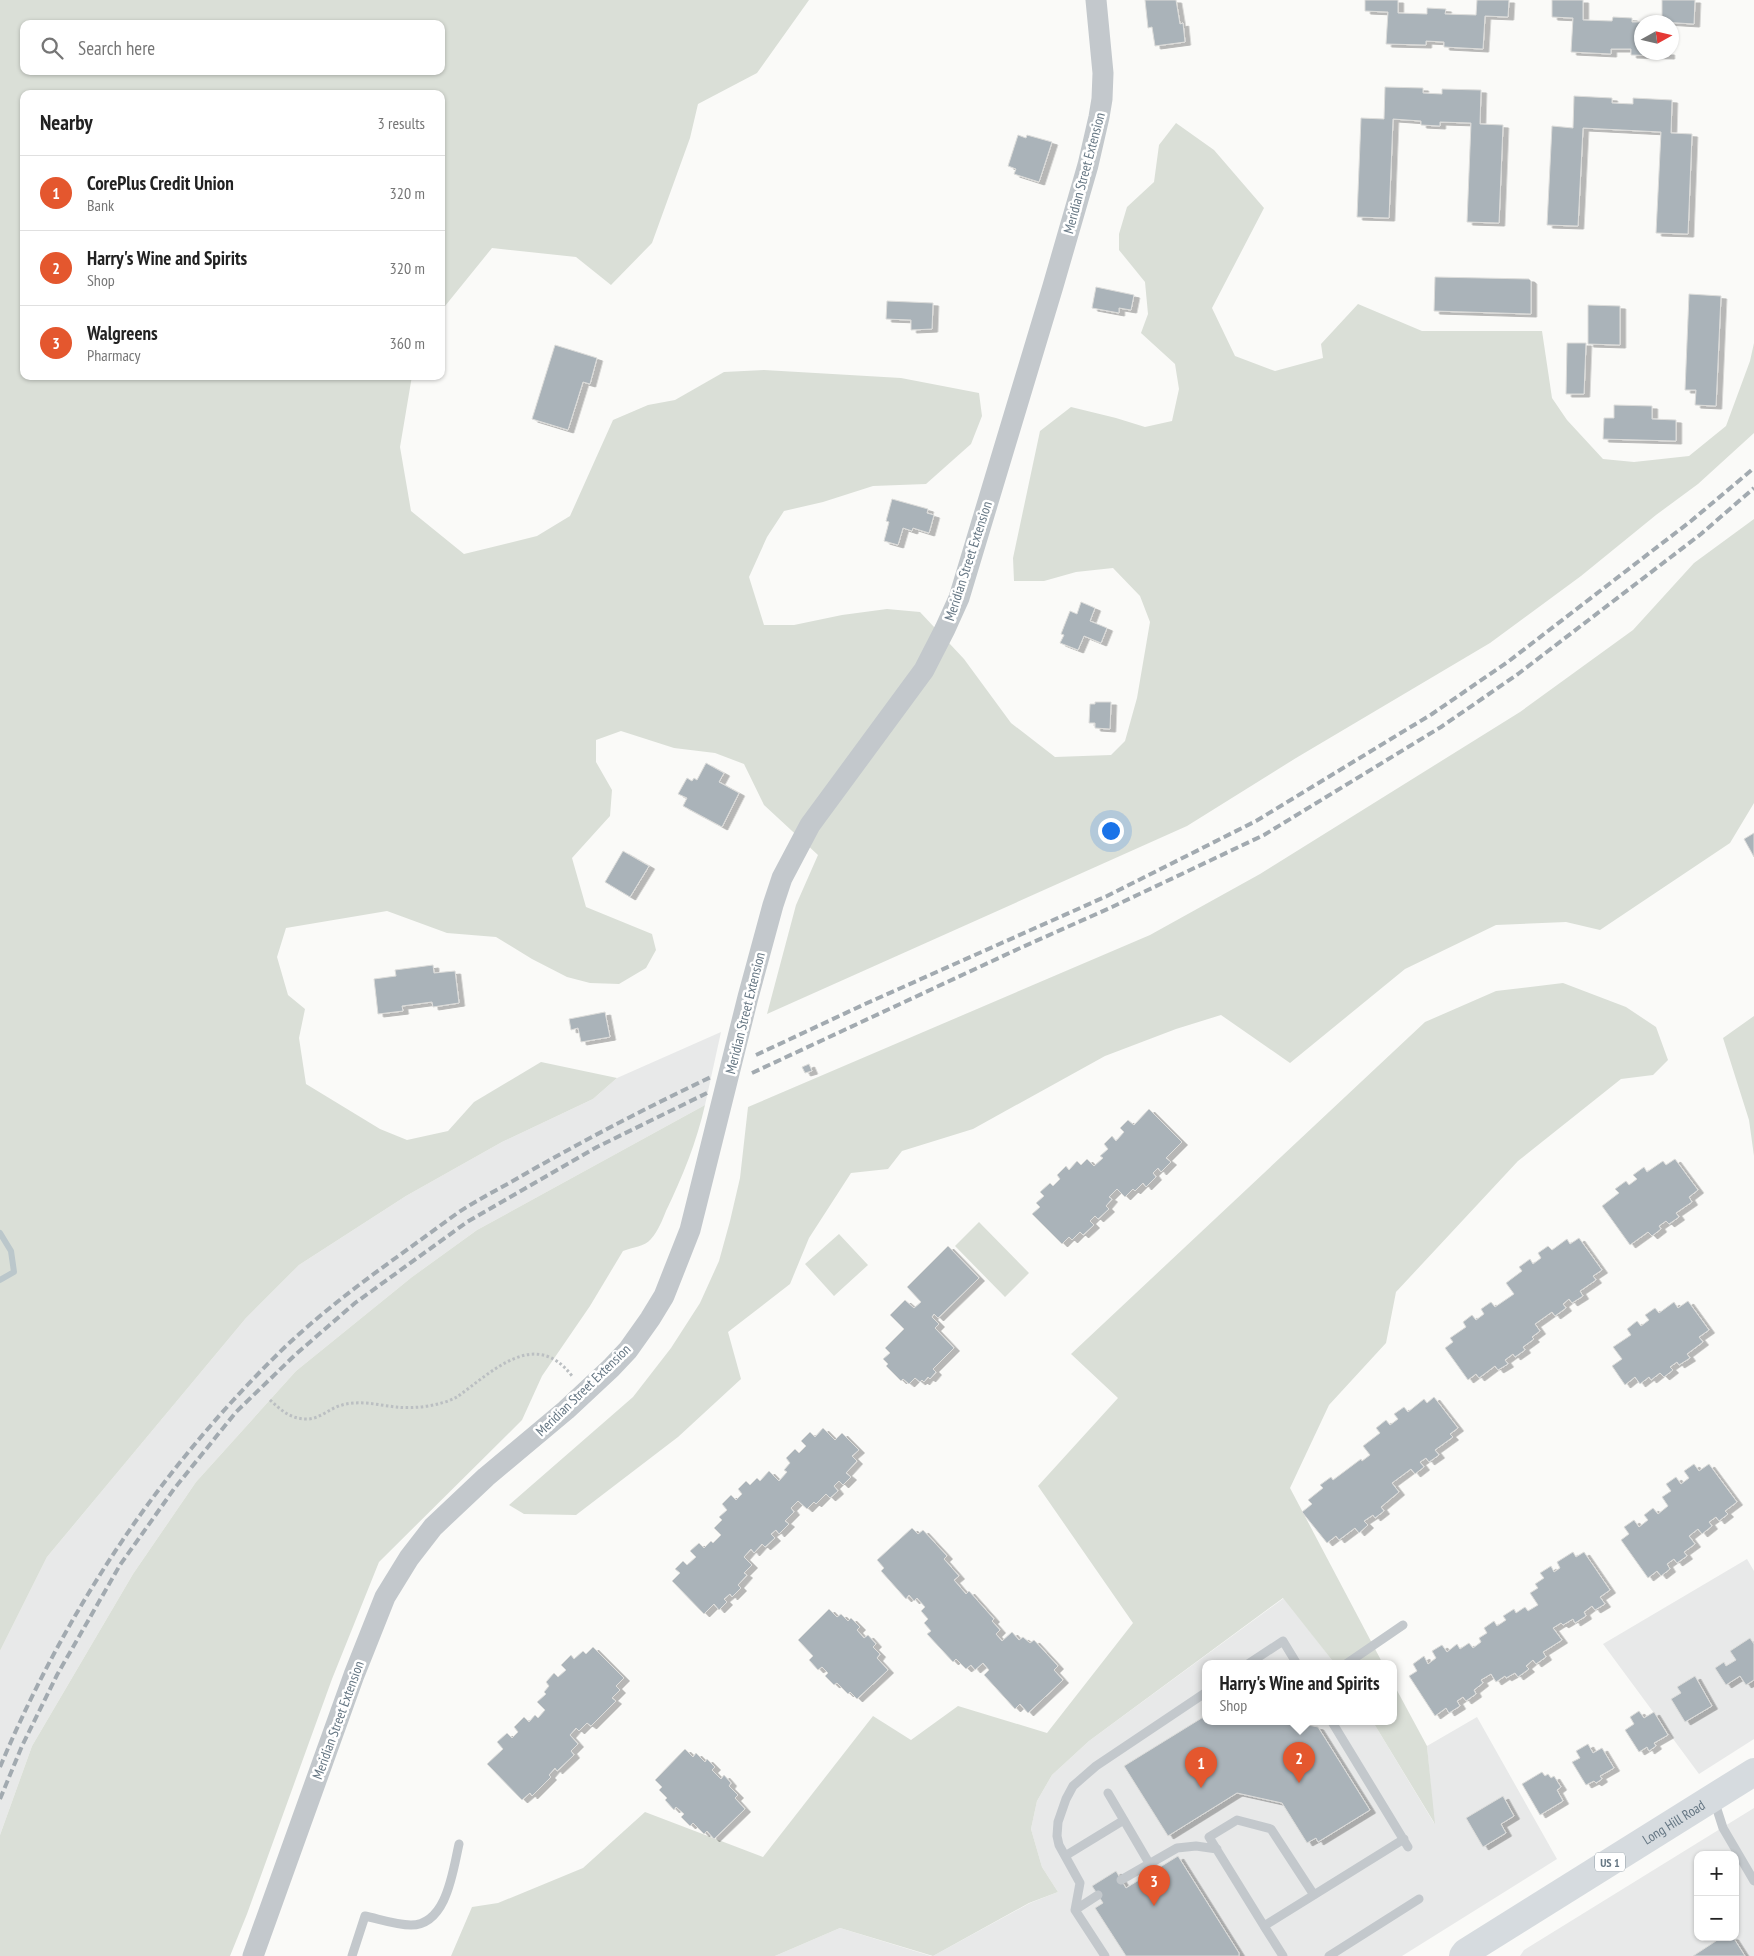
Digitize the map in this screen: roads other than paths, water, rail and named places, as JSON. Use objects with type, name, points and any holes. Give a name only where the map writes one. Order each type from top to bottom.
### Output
[{"type":"main road","name":"Long Hill Road","points":[[1457,1955],[1754,1772]]},
{"type":"street","name":"Meridian Street Extension","points":[[253,1956],[354,1674],[385,1597],[410,1558],[433,1528],[486,1477],[585,1392],[628,1350],[664,1296],[690,1230],[741,1024],[776,893],[801,841],[848,771],[924,670],[946,629],[958,598],[1056,276],[1097,126],[1103,86],[1101,38],[1096,0]]},
{"type":"lane","points":[[1352,1660],[1402,1625]]},
{"type":"lane","points":[[1254,1660],[1283,1641],[1295,1660]]},
{"type":"lane","points":[[1105,1956],[1075,1910],[1080,1883],[1059,1845],[1057,1836],[1058,1822],[1066,1799],[1073,1786],[1096,1766],[1202,1695]]},
{"type":"lane","points":[[1264,1926],[1314,1895],[1406,1843],[1334,1725]]},
{"type":"lane","points":[[1108,1793],[1149,1863]]},
{"type":"lane","points":[[1713,1797],[1723,1828],[1754,1881]]},
{"type":"lane","points":[[1065,1856],[1124,1820]]},
{"type":"lane","points":[[1282,1956],[1209,1837],[1237,1820],[1271,1829],[1314,1895]]},
{"type":"lane","points":[[352,1956],[364,1916],[412,1925],[425,1921],[441,1907],[450,1887],[459,1844]]},
{"type":"lane","points":[[1121,1880],[1177,1848],[1196,1846],[1217,1849]]},
{"type":"lane","points":[[1075,1910],[1098,1895]]},
{"type":"lane","points":[[1329,1956],[1419,1899]]},
{"type":"waterway","points":[[0,1233],[11,1251],[14,1272],[0,1280]]},
{"type":"railway","points":[[756,1055],[1107,896],[1256,821],[1432,714],[1509,661],[1691,521],[1754,468]]},
{"type":"railway","points":[[752,1073],[1264,835],[1441,727],[1518,674],[1701,534],[1754,488]]},
{"type":"railway","points":[[0,1767],[26,1708],[55,1651],[121,1542],[198,1441],[240,1393],[285,1347],[354,1289],[467,1207],[594,1136],[711,1077]]},
{"type":"railway","points":[[0,1799],[22,1746],[57,1675],[120,1565],[174,1489],[236,1412],[295,1355],[355,1303],[467,1222],[597,1147],[707,1093]]},
{"type":"place","name":"Harry's Wine and Spirits","points":[[1299,1783]]},
{"type":"place","name":"CorePlus Credit Union","points":[[1201,1788]]},
{"type":"place","name":"Walgreens","points":[[1154,1906]]}]
